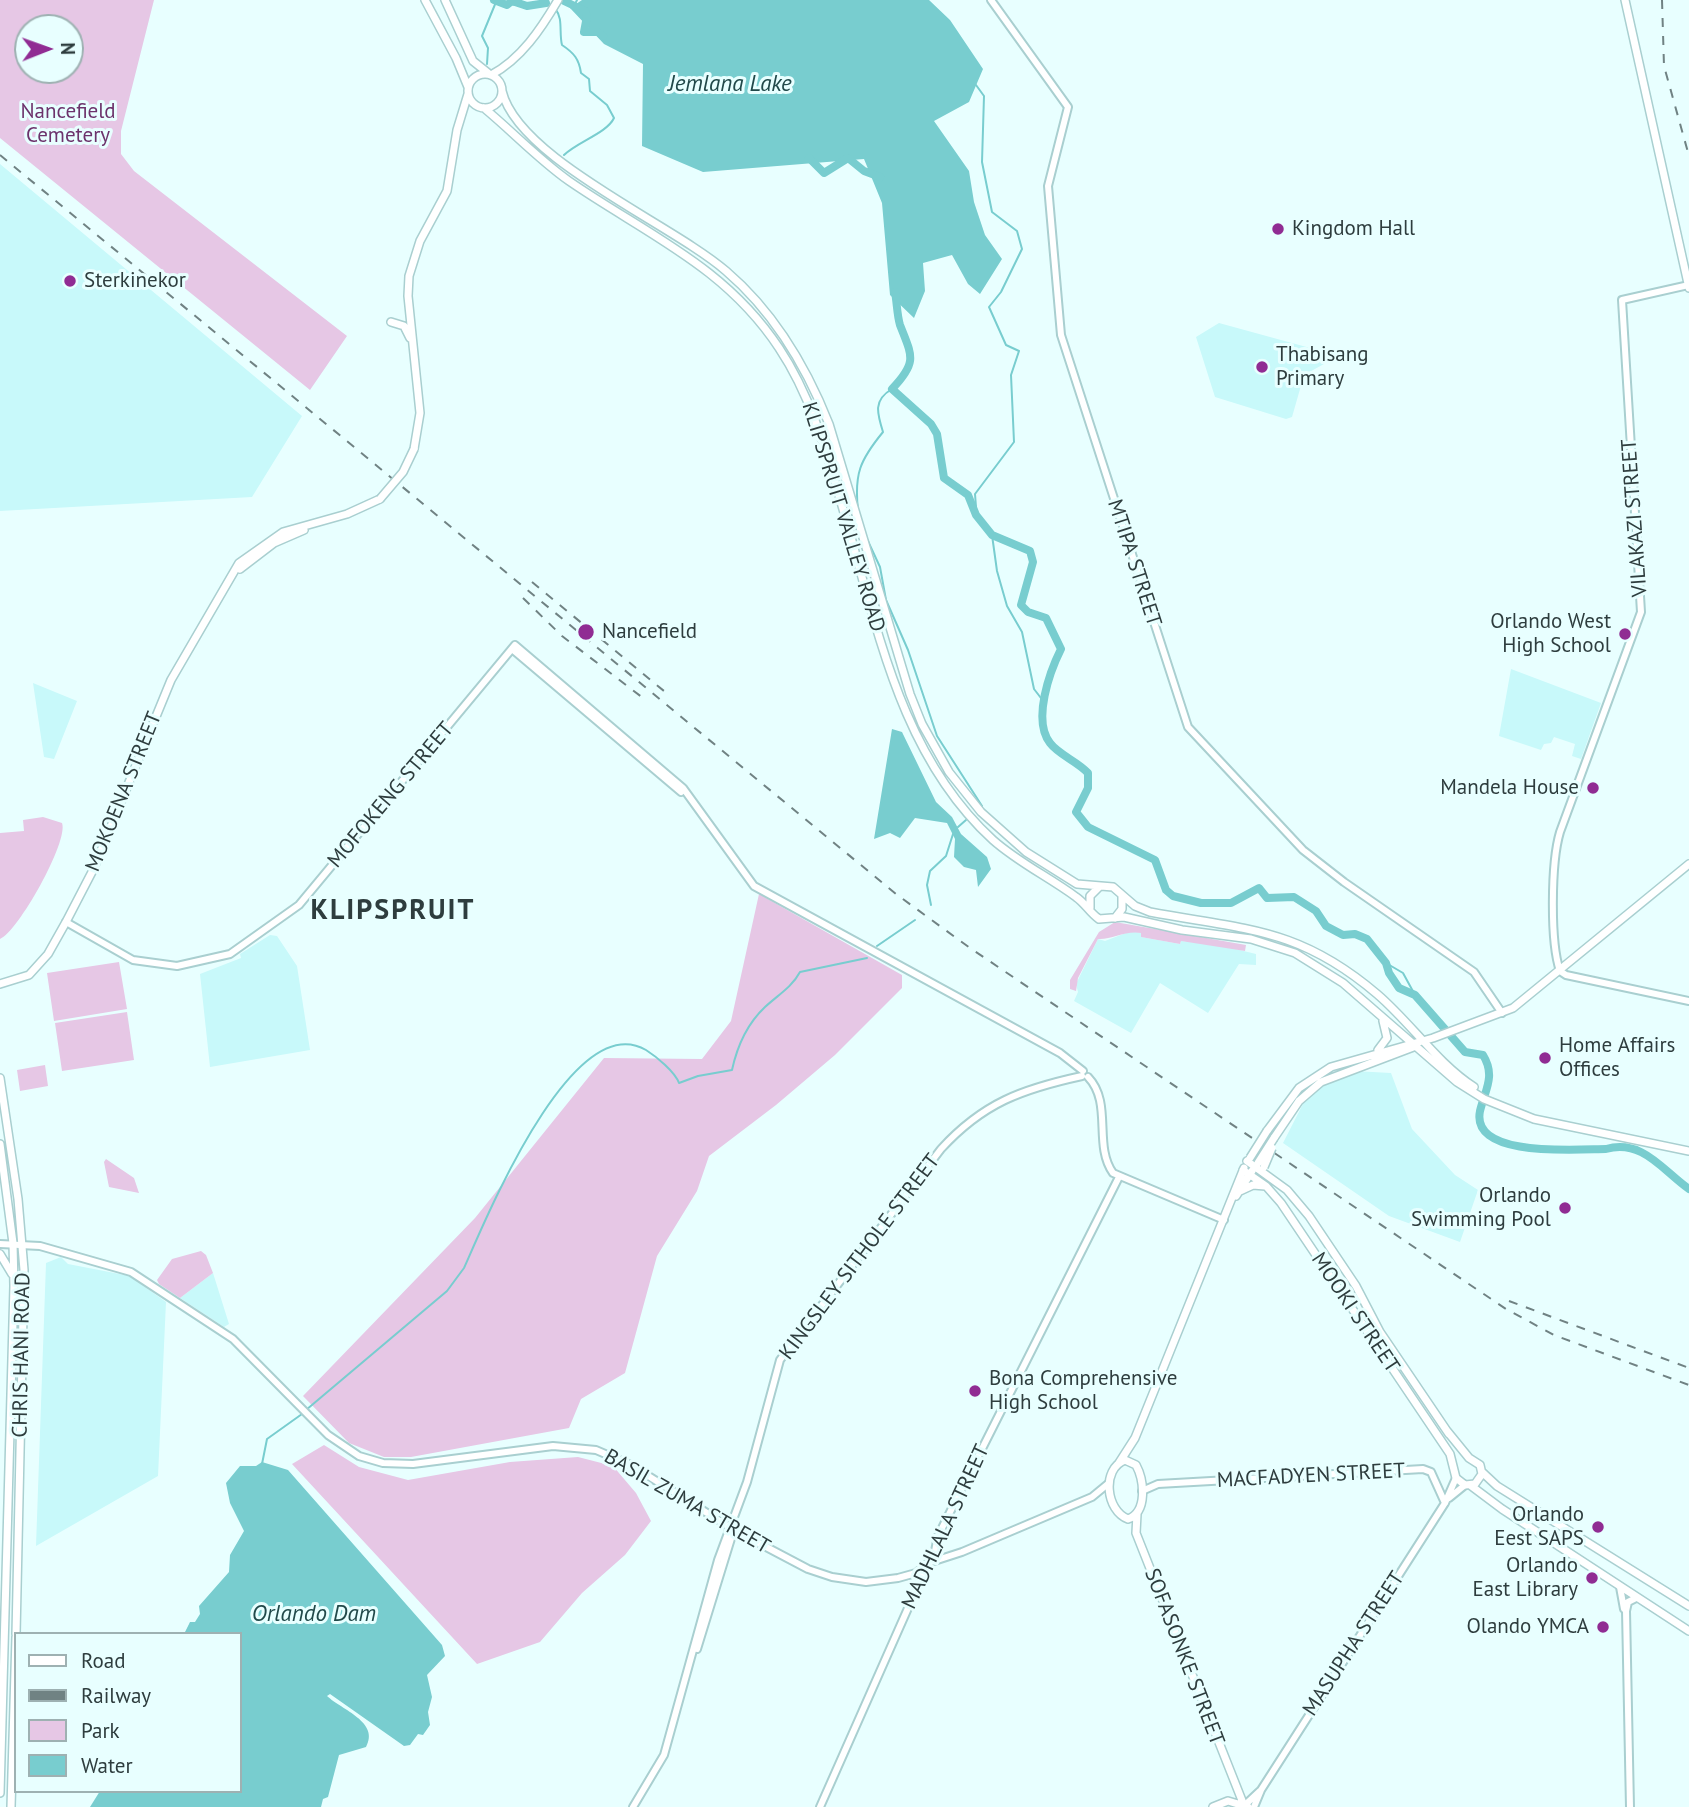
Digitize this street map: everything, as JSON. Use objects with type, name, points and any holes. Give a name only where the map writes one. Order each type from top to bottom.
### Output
[{"type":"main road","points":[[425,0],[456,58],[468,91],[482,107]]},
{"type":"main road","points":[[445,0],[473,61],[490,74],[502,89]]},
{"type":"main road","points":[[468,91],[477,76],[490,74],[508,65],[545,22],[558,0]]},
{"type":"main road","points":[[1625,0],[1689,286]]},
{"type":"main road","points":[[462,116],[496,103],[508,65]]},
{"type":"main road","name":"KLIPSPRUIT VALLEY ROAD","points":[[502,89],[514,120],[546,149],[580,175],[709,257],[749,293],[779,328],[805,370],[829,424],[906,682],[930,740],[962,790],[1007,836],[1068,879],[1083,886],[1099,887]]},
{"type":"main road","name":"MOKOENA STREET","points":[[0,984],[29,975],[48,954],[93,870],[165,691],[230,580],[249,561],[287,536],[346,520],[380,499],[402,472],[414,449],[421,413],[408,296],[412,262],[447,191],[468,91]]},
{"type":"main road","name":"KLIPSPRUIT VALLEY ROAD","points":[[482,107],[559,173],[706,268],[734,293],[770,335],[800,384],[819,429],[900,699],[930,762],[959,804],[993,840],[1090,909]]},
{"type":"main road","points":[[391,322],[404,326],[413,345]]},
{"type":"main road","name":"SOFASONKE STREET","points":[[1231,1202],[1238,1192],[1249,1160],[1291,1096],[1307,1081],[1331,1067],[1413,1044],[1502,1013],[1560,971],[1689,864]]},
{"type":"main road","points":[[1438,1054],[1436,1043],[1415,1030],[1352,974],[1298,943],[1256,929],[1150,912],[1113,887],[1099,887],[1091,895],[1090,909],[1101,920],[1115,918],[1276,946],[1323,968],[1371,1006],[1457,1082]]},
{"type":"main road","points":[[1115,918],[1123,907],[1122,895]]},
{"type":"main road","points":[[1371,1006],[1388,1031],[1385,1045],[1371,1054]]},
{"type":"main road","points":[[1415,1030],[1430,1038],[1438,1054],[1476,1091]]},
{"type":"main road","name":"SOFASONKE STREET","points":[[1248,1806],[1232,1781],[1136,1534],[1111,1500],[1109,1483],[1135,1438],[1231,1202],[1246,1172],[1260,1167],[1281,1127],[1305,1095],[1321,1082],[1413,1044]]},
{"type":"main road","points":[[1401,1051],[1419,1055],[1457,1082],[1504,1106],[1689,1149]]},
{"type":"main road","name":"CHRIS HANI ROAD","points":[[0,1078],[22,1243],[24,1311],[16,1632]]},
{"type":"main road","name":"CHRIS HANI ROAD","points":[[0,1144],[13,1243],[0,1795]]},
{"type":"main road","name":"MOOKI STREET","points":[[1249,1160],[1294,1197],[1309,1216],[1356,1286],[1380,1332],[1467,1458]]},
{"type":"main road","name":"MOOKI STREET","points":[[1246,1172],[1266,1186],[1296,1226],[1454,1463]]},
{"type":"main road","points":[[1238,1192],[1253,1185],[1266,1186]]},
{"type":"main road","points":[[0,1254],[13,1278]]},
{"type":"main road","name":"SOFASONKE STREET","points":[[1135,1438],[1133,1452],[1142,1491],[1136,1534]]},
{"type":"main road","points":[[1689,1606],[1497,1486],[1482,1472],[1478,1462],[1467,1458],[1454,1463],[1456,1478],[1689,1631]]},
{"type":"main road","points":[[1119,1463],[1130,1461],[1136,1465]]},
{"type":"main road","points":[[1468,1485],[1479,1480],[1482,1472]]},
{"type":"main road","points":[[1122,1517],[1131,1518],[1137,1514]]},
{"type":"main road","name":"CHRIS HANI ROAD","points":[[11,1807],[14,1699]]},
{"type":"main road","points":[[1228,1801],[1232,1781]]},
{"type":"main road","points":[[0,1795],[11,1796]]},
{"type":"main road","points":[[1213,1807],[1228,1801],[1248,1806]]},
{"type":"street","name":"MTIPA STREET","points":[[991,0],[1068,107],[1048,186],[1061,335],[1188,727],[1303,850],[1344,882],[1474,972],[1502,1013]]},
{"type":"street","name":"VILAKAZI STREET","points":[[1560,971],[1556,956],[1556,846],[1641,612],[1622,300],[1689,286]]},
{"type":"street","name":"MOFOKENG STREET","points":[[66,922],[134,960],[177,966],[226,956],[299,905],[513,647],[683,788],[748,879],[762,892],[1060,1053],[1085,1075]]},
{"type":"street","points":[[1560,971],[1566,975],[1689,1001]]},
{"type":"street","points":[[1085,1075],[1100,1097],[1107,1162],[1119,1177],[1224,1220]]},
{"type":"street","name":"KINGSLEY SITHOLE STREET","points":[[633,1807],[664,1755],[705,1605],[735,1521],[780,1360],[835,1285],[964,1125],[1016,1094],[1046,1082],[1085,1075]]},
{"type":"street","name":"MADHLALA STREET","points":[[820,1807],[928,1563],[1119,1177]]},
{"type":"street","name":"BASIL ZUMA STREET","points":[[0,1244],[22,1243],[131,1272],[233,1339],[328,1435],[352,1452],[370,1460],[414,1464],[553,1446],[596,1450],[631,1465],[732,1529],[808,1569],[848,1581],[898,1578],[916,1573],[928,1563]]},
{"type":"street","points":[[1447,1498],[1454,1463]]},
{"type":"street","name":"MACFADYEN STREET","points":[[1140,1475],[1147,1482],[1158,1484],[1423,1469],[1431,1472],[1447,1498]]},
{"type":"street","name":"MASUPHA STREET","points":[[1248,1806],[1261,1790],[1447,1498],[1456,1478]]},
{"type":"street","points":[[928,1563],[962,1552],[1092,1497],[1109,1483]]},
{"type":"street","name":"MACFADYEN STREET","points":[[1142,1491],[1158,1484]]},
{"type":"street","name":"MASUPHA STREET","points":[[1447,1498],[1468,1485]]},
{"type":"street","points":[[1092,1497],[1111,1500]]},
{"type":"street","points":[[1620,1587],[1626,1618]]},
{"type":"street","points":[[1630,1807],[1626,1618],[1628,1602],[1636,1598]]},
{"type":"shaded area","points":[[0,164],[302,416],[252,497],[0,511]]},
{"type":"shaded area","name":"Thabisang Primary","points":[[1219,323],[1332,354],[1333,359],[1304,375],[1292,417],[1286,419],[1215,397],[1196,337]]},
{"type":"shaded area","points":[[1511,669],[1601,703],[1581,759],[1572,756],[1575,744],[1554,737],[1551,743],[1544,744],[1541,750],[1499,736]]},
{"type":"shaded area","points":[[33,683],[77,701],[54,759],[44,757]]},
{"type":"shaded area","points":[[1131,931],[1142,933],[1141,937],[1180,944],[1181,941],[1219,945],[1256,954],[1256,965],[1239,964],[1208,1013],[1160,983],[1131,1033],[1074,1001],[1078,992],[1076,984],[1098,939],[1105,941]]},
{"type":"shaded area","points":[[270,935],[277,936],[297,966],[310,1050],[210,1067],[200,974],[241,958],[240,954]]},
{"type":"shaded area","points":[[1354,1071],[1391,1073],[1412,1129],[1455,1175],[1478,1190],[1460,1242],[1389,1216],[1283,1143],[1307,1096],[1333,1078]]},
{"type":"shaded area","points":[[61,1257],[68,1264],[130,1276],[166,1302],[158,1476],[36,1546],[46,1263]]},
{"type":"shaded area","points":[[213,1273],[229,1324],[224,1327],[180,1298]]},
{"type":"green space","name":"Nancefield Cemetery","points":[[0,0],[154,0],[121,131],[121,154],[134,171],[347,336],[310,390],[0,138]]},
{"type":"green space","points":[[43,817],[62,823],[58,848],[29,904],[8,933],[0,939],[0,833],[24,831],[23,820]]},
{"type":"green space","points":[[759,894],[902,975],[902,988],[835,1055],[776,1105],[709,1156],[697,1191],[657,1256],[625,1373],[581,1399],[569,1428],[411,1457],[384,1457],[349,1443],[303,1396],[475,1218],[604,1058],[702,1059],[731,1021]]},
{"type":"green space","points":[[1115,922],[1246,945],[1245,951],[1181,941],[1180,944],[1141,937],[1141,933],[1135,932],[1098,939],[1078,978],[1076,991],[1070,989],[1070,980],[1099,932]]},
{"type":"green space","points":[[119,962],[127,1009],[54,1021],[47,973]]},
{"type":"green space","points":[[127,1012],[134,1060],[62,1071],[55,1023]]},
{"type":"green space","points":[[45,1065],[48,1086],[20,1091],[17,1070]]},
{"type":"green space","points":[[106,1159],[134,1178],[139,1193],[109,1187],[104,1162]]},
{"type":"green space","points":[[201,1251],[206,1255],[213,1273],[180,1298],[159,1284],[157,1280],[172,1259]]},
{"type":"green space","points":[[324,1445],[359,1467],[408,1480],[510,1462],[578,1457],[613,1466],[636,1493],[651,1521],[625,1555],[582,1593],[540,1642],[477,1664],[292,1464]]},
{"type":"water","name":"Jemlana Lake","points":[[582,0],[929,0],[950,20],[983,69],[969,102],[934,121],[969,171],[974,202],[985,235],[1002,259],[980,294],[968,284],[952,255],[923,263],[925,291],[914,318],[890,295],[882,203],[864,159],[703,172],[642,146],[643,64],[604,44],[570,8]]},
{"type":"water","points":[[892,729],[902,732],[936,802],[952,817],[961,834],[987,857],[991,869],[978,887],[976,870],[964,867],[954,857],[955,839],[947,823],[915,818],[900,838],[890,833],[874,839]]},
{"type":"water","name":"Orlando Dam","points":[[262,1462],[288,1470],[442,1645],[445,1656],[427,1675],[432,1697],[428,1712],[430,1725],[423,1735],[418,1734],[410,1745],[404,1746],[330,1694],[327,1696],[364,1724],[369,1738],[366,1747],[339,1755],[328,1797],[323,1799],[321,1807],[90,1807],[99,1793],[242,1793],[242,1632],[185,1632],[190,1622],[195,1622],[200,1614],[199,1606],[229,1572],[230,1555],[244,1531],[230,1503],[226,1483],[240,1466],[256,1466]]},
{"type":"waterway","points":[[494,0],[507,5],[512,1],[527,6],[546,3]]},
{"type":"waterway","points":[[575,4],[577,0]]},
{"type":"waterway","points":[[564,1],[585,11],[587,16],[584,32],[598,32],[603,36]]},
{"type":"waterway","points":[[487,64],[488,48],[482,36],[496,2]]},
{"type":"waterway","points":[[508,4],[527,6]]},
{"type":"waterway","points":[[556,10],[562,45],[575,57],[581,73],[589,79],[590,91],[607,105],[614,118],[605,128],[564,155]]},
{"type":"waterway","points":[[976,85],[984,96],[982,162],[992,212],[1017,231],[1022,249],[1001,292],[989,307],[1006,345],[1019,351],[1011,375],[1014,442],[975,494],[976,507]]},
{"type":"waterway","points":[[809,158],[824,173],[848,158],[864,171],[880,177]]},
{"type":"waterway","points":[[895,292],[899,321],[910,358],[906,372],[892,389],[931,424],[937,434],[944,478],[968,495],[976,515],[992,535],[1030,551],[1033,562],[1021,605],[1028,612],[1046,618],[1061,649],[1045,696],[1045,733],[1054,747],[1088,773],[1088,788],[1076,812],[1088,827],[1155,860],[1166,890],[1173,896],[1201,903],[1231,903],[1259,888],[1267,898],[1294,897],[1316,911],[1326,926],[1343,935],[1355,934],[1367,939],[1386,963],[1399,988],[1415,995],[1465,1052],[1483,1055],[1489,1076],[1480,1111],[1482,1126],[1492,1137],[1509,1144],[1553,1150],[1631,1148],[1651,1158],[1689,1189]]},
{"type":"waterway","points":[[858,510],[860,468],[883,432],[879,419],[879,402],[892,389]]},
{"type":"waterway","points":[[992,535],[997,571],[1007,606],[1022,632],[1034,689],[1044,702]]},
{"type":"waterway","points":[[867,539],[880,567],[886,600],[908,650],[937,736],[982,806]]},
{"type":"waterway","points":[[958,827],[966,820]]},
{"type":"waterway","points":[[931,905],[927,885],[930,871],[946,856],[953,834]]},
{"type":"waterway","points":[[877,946],[915,920]]},
{"type":"waterway","points":[[306,1410],[447,1291],[464,1268],[491,1207],[536,1124],[562,1087],[589,1059],[618,1045],[646,1050],[670,1070],[679,1083],[698,1076],[732,1070],[740,1044],[753,1020],[789,987],[800,972],[867,958]]},
{"type":"waterway","points":[[1386,963],[1403,973],[1415,995]]},
{"type":"waterway","points":[[262,1464],[267,1439],[302,1414]]},
{"type":"railway","points":[[1662,0],[1664,66],[1689,156]]},
{"type":"railway","points":[[0,155],[896,894],[970,948],[1506,1309],[1554,1335],[1689,1385]]},
{"type":"railway","points":[[532,582],[664,691]]},
{"type":"railway","points":[[523,598],[562,636],[643,698]]},
{"type":"railway","points":[[1509,1301],[1689,1368]]},
{"type":"place","name":"Kingdom Hall","points":[[1278,229]]},
{"type":"place","name":"Sterkinekor","points":[[70,281]]},
{"type":"place","name":"Thabisang Primary","points":[[1262,367]]},
{"type":"place","name":"Nancefield","points":[[586,632]]},
{"type":"place","name":"Orlando West High School","points":[[1625,634]]},
{"type":"place","name":"Mandela House","points":[[1593,788]]},
{"type":"place","name":"Home Affairs Offices","points":[[1545,1058]]},
{"type":"place","name":"Orlando Swimming Pool","points":[[1565,1208]]},
{"type":"place","name":"Bona Comprehensive High School","points":[[975,1391]]},
{"type":"place","name":"Orlando Eest SAPS","points":[[1598,1527]]},
{"type":"place","name":"Orlando East Library","points":[[1592,1578]]},
{"type":"place","name":"Olando YMCA","points":[[1603,1627]]},
{"type":"district","name":"KLIPSPRUIT","points":[[393,911]]}]
